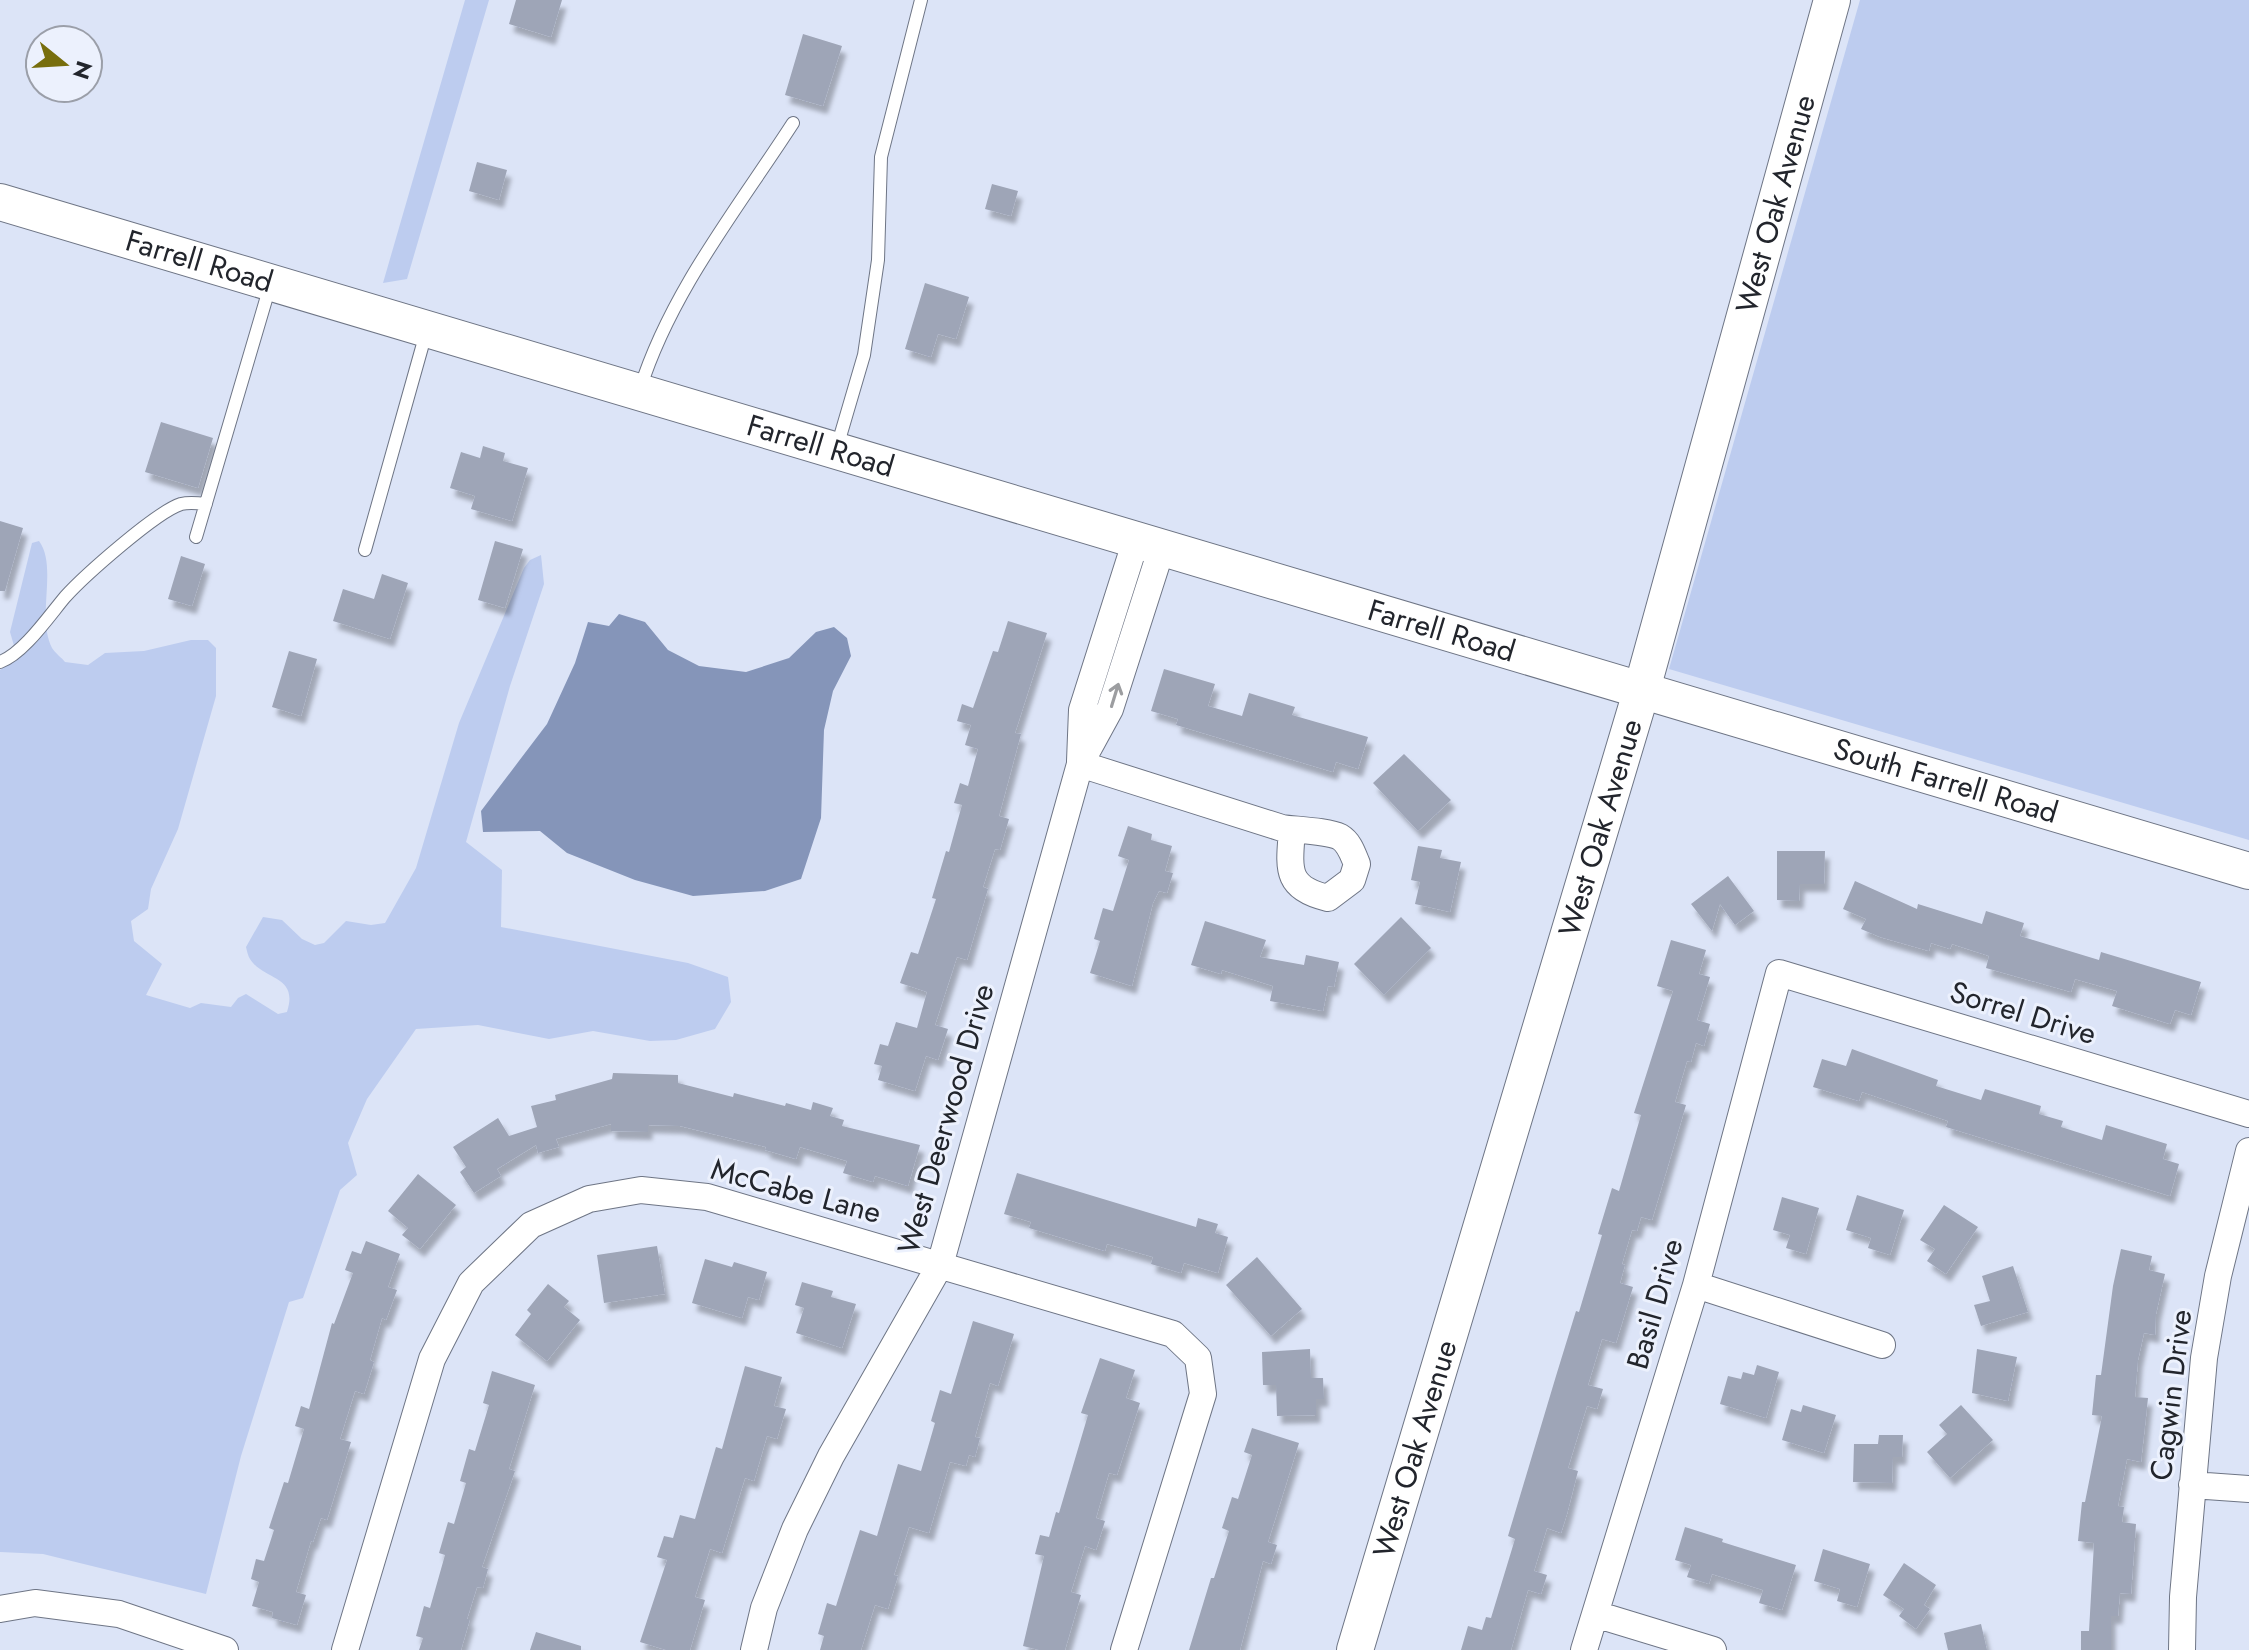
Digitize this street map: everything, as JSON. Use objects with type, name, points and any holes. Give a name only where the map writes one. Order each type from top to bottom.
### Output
[{"type":"street","name":"West Oak Avenue","points":[[1355,1650],[1642,689],[1832,0]]},
{"type":"street","name":"Farrell Road","points":[[0,202],[1642,689]]},
{"type":"street","name":"West Deerwood Drive","points":[[754,1650],[764,1608],[795,1529],[831,1456],[940,1265],[1080,764],[1082,710],[1149,544]]},
{"type":"street","name":"South Farrell Road","points":[[1642,689],[2249,871]]},
{"type":"street","points":[[1080,764],[1292,830]]},
{"type":"street","name":"Sorrel Drive","points":[[1779,973],[2249,1114]]},
{"type":"street","name":"Basil Drive","points":[[1584,1650],[1696,1285],[1779,973]]},
{"type":"street","name":"Cagwin Drive","points":[[2182,1650],[2183,1597],[2204,1358],[2218,1276],[2249,1151]]},
{"type":"street","name":"McCabe Lane","points":[[345,1650],[432,1359],[471,1283],[531,1225],[589,1199],[641,1190],[707,1197],[1173,1334],[1198,1358],[1203,1394],[1124,1650]]},
{"type":"street","points":[[1696,1285],[1882,1345]]},
{"type":"street","points":[[2192,1485],[2249,1489]]},
{"type":"street","points":[[0,1609],[35,1603],[119,1614],[225,1650]]},
{"type":"street","points":[[1595,1614],[1713,1650]]},
{"type":"lane","points":[[836,450],[864,355],[878,260],[881,157],[921,0]]},
{"type":"lane","points":[[639,392],[656,347],[701,262],[793,123]]},
{"type":"lane","points":[[196,537],[271,283]]},
{"type":"lane","points":[[365,550],[428,329]]},
{"type":"lane","points":[[0,662],[8,659],[31,637],[102,561],[179,505],[206,504]]},
{"type":"shaded area","points":[[465,0],[489,0],[407,279],[383,283]]},
{"type":"shaded area","points":[[1860,0],[2249,0],[2249,840],[1669,669]]},
{"type":"shaded area","points":[[39,541],[47,564],[48,636],[52,648],[65,662],[88,665],[105,653],[144,651],[191,640],[208,640],[216,648],[216,696],[178,829],[151,889],[148,909],[131,921],[134,941],[162,964],[146,995],[190,1008],[201,1003],[231,1007],[246,994],[278,1014],[287,1012],[288,991],[278,980],[256,966],[246,947],[263,917],[282,920],[302,939],[315,945],[324,943],[346,921],[371,925],[385,923],[416,868],[459,723],[524,568],[530,560],[541,555],[544,584],[510,686],[466,842],[502,870],[501,927],[688,963],[728,977],[731,1002],[715,1029],[676,1040],[650,1041],[593,1031],[549,1039],[478,1025],[416,1029],[367,1099],[348,1143],[357,1175],[340,1190],[303,1298],[289,1302],[241,1456],[206,1594],[43,1554],[0,1552],[0,670],[17,656],[10,632],[32,543]]},
{"type":"shaded area","points":[[619,614],[645,622],[668,650],[699,666],[746,672],[789,658],[816,632],[834,627],[847,638],[851,656],[833,691],[824,730],[821,818],[801,879],[765,891],[693,896],[635,880],[567,853],[540,831],[483,832],[481,811],[547,724],[575,663],[588,622],[609,626]]},
{"type":"building","points":[[516,0],[562,0],[551,37],[509,24]]},
{"type":"building","points":[[803,34],[842,46],[823,106],[785,95]]},
{"type":"building","points":[[477,162],[507,170],[499,200],[469,191]]},
{"type":"building","points":[[992,184],[1018,191],[1011,216],[985,209]]},
{"type":"building","points":[[925,283],[969,297],[956,339],[938,334],[931,357],[905,349]]},
{"type":"building","points":[[161,422],[213,438],[198,488],[145,472]]},
{"type":"building","points":[[483,446],[505,453],[503,461],[528,468],[512,521],[471,509],[475,496],[450,488],[461,452],[480,458]]},
{"type":"building","points":[[0,521],[23,528],[5,591],[0,591]]},
{"type":"building","points":[[495,541],[523,549],[505,608],[478,600]]},
{"type":"building","points":[[181,556],[205,564],[192,606],[168,599]]},
{"type":"building","points":[[382,574],[408,583],[390,639],[333,621],[343,589],[374,599]]},
{"type":"building","points":[[1008,621],[1047,633],[1015,733],[1021,734],[999,816],[1009,819],[1000,850],[995,849],[983,887],[988,889],[967,960],[957,957],[935,1025],[948,1029],[938,1060],[926,1056],[915,1091],[878,1080],[882,1066],[874,1064],[880,1044],[888,1046],[896,1022],[917,1028],[927,992],[900,983],[911,952],[918,954],[936,899],[932,898],[962,805],[954,803],[960,783],[968,786],[978,749],[965,745],[971,725],[957,721],[962,704],[973,708],[993,651],[998,652]]},
{"type":"building","points":[[289,651],[317,659],[301,716],[272,707]]},
{"type":"building","points":[[1164,669],[1215,684],[1208,706],[1242,716],[1249,693],[1295,707],[1292,715],[1368,737],[1358,769],[1336,762],[1333,772],[1176,725],[1178,719],[1151,711]]},
{"type":"building","points":[[1404,754],[1451,800],[1418,831],[1373,783]]},
{"type":"building","points":[[1128,826],[1152,834],[1151,840],[1172,846],[1165,871],[1173,873],[1167,893],[1159,891],[1153,903],[1132,986],[1090,973],[1100,941],[1094,939],[1103,908],[1113,911],[1129,860],[1118,856]]},
{"type":"building","points":[[1418,846],[1442,850],[1440,858],[1461,862],[1450,912],[1415,904],[1420,882],[1411,880]]},
{"type":"building","points":[[1777,851],[1825,851],[1824,884],[1800,884],[1799,901],[1777,900]]},
{"type":"building","points":[[1728,876],[1754,911],[1735,925],[1720,904],[1712,931],[1691,904]]},
{"type":"building","points":[[1855,881],[1917,909],[1918,904],[1982,924],[1986,911],[2024,923],[2020,936],[2099,960],[2101,952],[2201,982],[2191,1015],[2175,1010],[2170,1024],[2112,1006],[2117,991],[2075,979],[2071,992],[1986,968],[1989,956],[1952,944],[1950,949],[1931,943],[1929,951],[1880,937],[1861,929],[1866,919],[1843,909]]},
{"type":"building","points":[[1401,917],[1431,948],[1384,995],[1354,964]]},
{"type":"building","points":[[1205,921],[1266,940],[1260,957],[1304,965],[1306,955],[1339,962],[1334,987],[1328,986],[1323,1011],[1270,1001],[1273,986],[1222,970],[1221,974],[1191,965]]},
{"type":"building","points":[[1671,940],[1706,950],[1699,974],[1710,977],[1697,1020],[1710,1024],[1704,1046],[1696,1043],[1691,1062],[1687,1061],[1675,1102],[1686,1105],[1652,1220],[1641,1217],[1637,1231],[1632,1230],[1622,1264],[1625,1265],[1620,1283],[1633,1287],[1616,1343],[1602,1339],[1588,1385],[1603,1389],[1597,1409],[1587,1406],[1568,1468],[1578,1471],[1567,1514],[1561,1533],[1547,1528],[1534,1571],[1547,1575],[1541,1594],[1528,1590],[1511,1650],[1461,1650],[1468,1626],[1482,1630],[1486,1617],[1491,1618],[1515,1539],[1508,1536],[1602,1235],[1598,1234],[1612,1188],[1619,1191],[1641,1115],[1634,1113],[1673,991],[1657,986]]},
{"type":"building","points":[[1852,1049],[1938,1080],[1936,1086],[1981,1100],[1985,1089],[2041,1106],[2039,1114],[2063,1121],[2061,1127],[2102,1140],[2106,1125],[2167,1144],[2163,1159],[2179,1164],[2170,1196],[1946,1127],[1948,1121],[1862,1092],[1859,1101],[1813,1087],[1822,1059],[1846,1066]]},
{"type":"building","points":[[613,1073],[678,1075],[678,1083],[733,1097],[734,1093],[811,1110],[813,1102],[833,1108],[830,1116],[844,1120],[842,1126],[920,1145],[908,1186],[875,1176],[873,1182],[843,1173],[847,1161],[800,1147],[796,1159],[765,1150],[766,1147],[680,1126],[648,1125],[648,1132],[611,1131],[611,1124],[556,1139],[559,1147],[538,1153],[536,1145],[497,1169],[501,1176],[474,1193],[460,1172],[466,1167],[453,1147],[498,1118],[509,1136],[537,1127],[531,1106],[556,1100],[555,1095],[612,1079]]},
{"type":"building","points":[[1017,1173],[1196,1227],[1198,1218],[1218,1224],[1215,1233],[1228,1237],[1218,1273],[1184,1263],[1181,1273],[1151,1264],[1153,1257],[1107,1244],[1105,1251],[1029,1228],[1031,1222],[1004,1214]]},
{"type":"building","points":[[418,1174],[456,1205],[420,1249],[402,1235],[408,1228],[388,1211]]},
{"type":"building","points":[[1857,1195],[1904,1210],[1890,1255],[1868,1248],[1871,1238],[1846,1230]]},
{"type":"building","points":[[1782,1197],[1819,1208],[1806,1254],[1786,1248],[1790,1235],[1773,1230]]},
{"type":"building","points":[[1944,1205],[1978,1227],[1946,1274],[1927,1261],[1935,1249],[1920,1240]]},
{"type":"building","points":[[366,1241],[400,1254],[388,1287],[397,1290],[386,1320],[382,1318],[364,1394],[355,1391],[340,1439],[351,1442],[327,1520],[321,1518],[311,1541],[296,1592],[306,1595],[297,1625],[272,1618],[273,1612],[252,1606],[259,1582],[251,1579],[256,1559],[264,1561],[274,1530],[269,1528],[284,1482],[288,1483],[304,1429],[295,1426],[301,1406],[309,1409],[332,1323],[353,1273],[345,1270],[352,1251],[361,1254]]},
{"type":"building","points":[[657,1246],[665,1294],[604,1303],[597,1255]]},
{"type":"building","points":[[2121,1249],[2152,1256],[2149,1270],[2165,1274],[2156,1314],[2155,1335],[2144,1333],[2138,1360],[2135,1397],[2148,1398],[2141,1462],[2127,1459],[2118,1506],[2124,1507],[2122,1522],[2136,1524],[2131,1594],[2120,1593],[2118,1616],[2111,1616],[2111,1650],[2081,1650],[2081,1631],[2089,1631],[2094,1543],[2078,1541],[2082,1502],[2085,1502],[2102,1416],[2092,1415],[2096,1375],[2101,1375]]},
{"type":"building","points":[[1257,1257],[1302,1309],[1271,1336],[1226,1285]]},
{"type":"building","points":[[705,1259],[732,1267],[734,1262],[767,1272],[759,1300],[748,1297],[742,1318],[692,1303]]},
{"type":"building","points":[[2013,1266],[2028,1312],[1981,1326],[1974,1305],[1990,1301],[1982,1276]]},
{"type":"building","points":[[802,1282],[833,1291],[831,1297],[856,1304],[842,1348],[796,1333],[804,1308],[795,1305]]},
{"type":"building","points":[[548,1284],[569,1301],[564,1307],[580,1320],[547,1361],[515,1335],[531,1314],[527,1310]]},
{"type":"building","points":[[973,1321],[1014,1334],[998,1386],[990,1383],[975,1437],[980,1438],[975,1457],[969,1455],[966,1466],[950,1462],[929,1533],[909,1527],[894,1575],[898,1576],[888,1609],[875,1605],[861,1650],[820,1650],[824,1636],[818,1634],[827,1603],[836,1606],[860,1530],[877,1536],[898,1464],[921,1471],[935,1423],[931,1421],[940,1390],[951,1394]]},
{"type":"building","points":[[1310,1349],[1311,1378],[1323,1378],[1324,1399],[1316,1399],[1316,1415],[1277,1416],[1276,1385],[1263,1385],[1262,1352]]},
{"type":"building","points":[[1977,1349],[2017,1357],[2008,1401],[1972,1393]]},
{"type":"building","points":[[1100,1358],[1135,1370],[1126,1398],[1140,1403],[1117,1475],[1109,1473],[1096,1518],[1105,1521],[1096,1550],[1085,1546],[1071,1592],[1081,1595],[1065,1650],[1039,1650],[1023,1646],[1044,1556],[1035,1554],[1040,1535],[1049,1537],[1056,1512],[1059,1513],[1088,1415],[1081,1413]]},
{"type":"building","points":[[1757,1365],[1779,1372],[1766,1418],[1720,1404],[1728,1376],[1741,1379],[1743,1372],[1754,1375]]},
{"type":"building","points":[[745,1366],[782,1377],[774,1406],[786,1409],[777,1439],[767,1436],[754,1481],[745,1478],[722,1553],[710,1549],[695,1597],[705,1600],[690,1650],[666,1650],[640,1642],[667,1560],[657,1557],[664,1536],[673,1538],[680,1515],[695,1519],[716,1447],[722,1449]]},
{"type":"building","points":[[492,1371],[535,1385],[509,1469],[515,1471],[482,1567],[488,1569],[483,1588],[477,1587],[461,1650],[419,1650],[423,1638],[416,1636],[424,1606],[430,1608],[445,1555],[439,1553],[448,1522],[454,1524],[466,1483],[460,1481],[469,1449],[475,1451],[489,1405],[483,1403]]},
{"type":"building","points":[[1803,1405],[1836,1415],[1824,1453],[1782,1440],[1791,1409],[1801,1412]]},
{"type":"building","points":[[1961,1405],[1993,1440],[1950,1478],[1927,1452],[1947,1434],[1939,1425]]},
{"type":"building","points":[[1252,1428],[1299,1443],[1268,1542],[1277,1545],[1271,1564],[1263,1561],[1240,1650],[1189,1650],[1229,1531],[1222,1528],[1232,1497],[1238,1499],[1252,1455],[1244,1452]]},
{"type":"building","points":[[1879,1435],[1903,1435],[1902,1457],[1893,1457],[1892,1483],[1853,1482],[1854,1444],[1878,1444]]},
{"type":"building","points":[[1685,1527],[1796,1565],[1782,1610],[1759,1603],[1763,1590],[1712,1574],[1709,1584],[1687,1577],[1691,1565],[1675,1560]]},
{"type":"building","points":[[1823,1549],[1870,1564],[1857,1607],[1837,1601],[1840,1589],[1814,1581]]},
{"type":"building","points":[[1904,1563],[1936,1585],[1924,1605],[1930,1609],[1916,1629],[1899,1616],[1904,1609],[1883,1595]]},
{"type":"building","points":[[1981,1624],[1987,1650],[1948,1650],[1944,1633]]},
{"type":"building","points":[[536,1632],[581,1646],[581,1650],[530,1650]]}]
